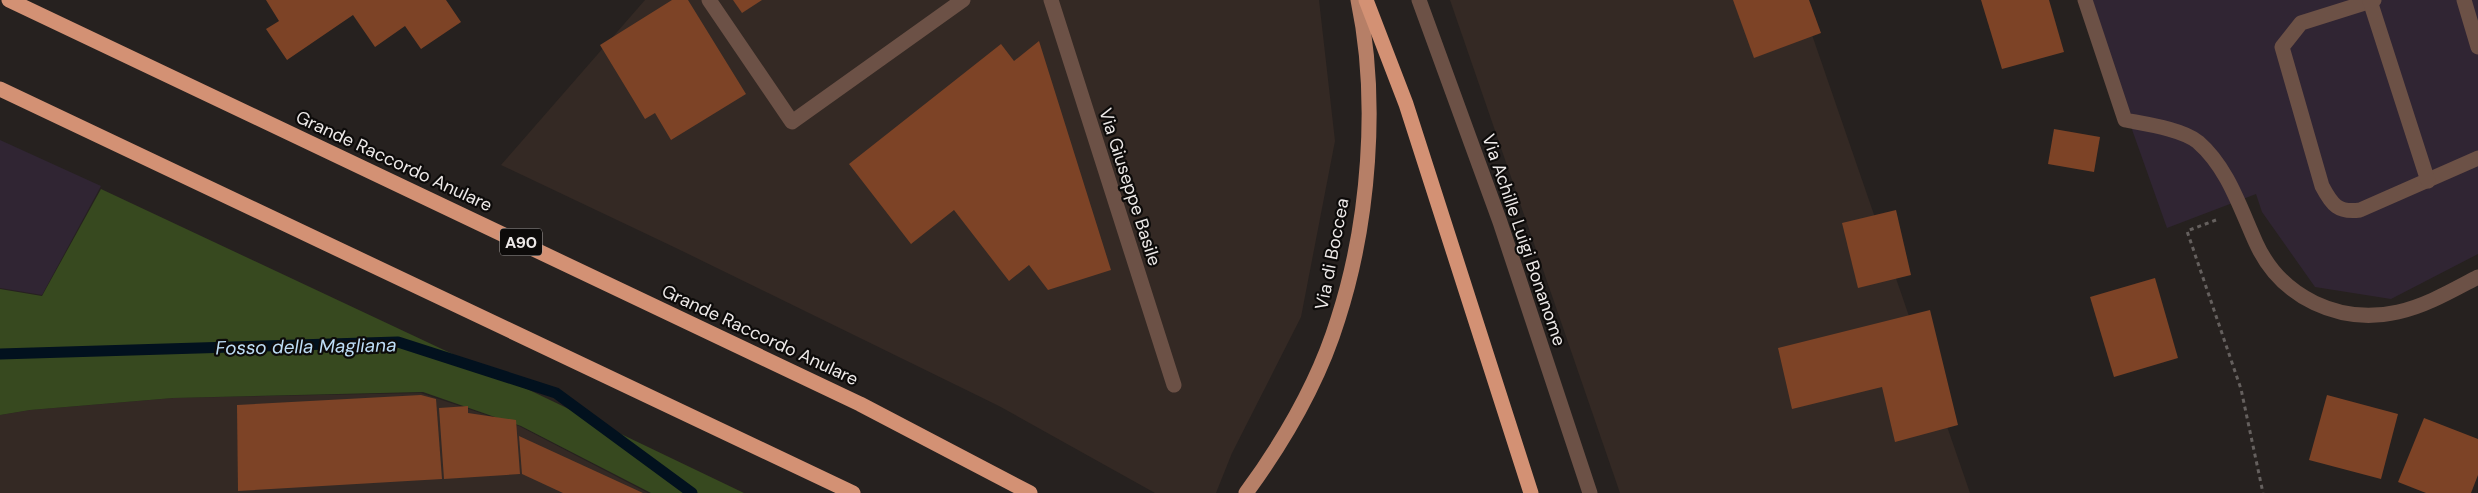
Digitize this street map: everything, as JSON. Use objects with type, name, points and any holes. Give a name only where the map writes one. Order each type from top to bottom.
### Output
[{"type":"highway","name":"Grande Raccordo Anulare","points":[[9,0],[860,404],[1030,493]]},
{"type":"highway","points":[[1366,0],[1406,104],[1532,493]]},
{"type":"highway","points":[[0,89],[853,493]]},
{"type":"main road","name":"Via di Boccea","points":[[1246,493],[1279,443],[1325,355],[1338,320],[1353,262],[1362,207],[1368,129],[1366,57],[1358,0]]},
{"type":"street","points":[[709,0],[792,122],[962,0]]},
{"type":"street","name":"Via Giuseppe Basile","points":[[1050,0],[1174,384]]},
{"type":"street","name":"Via Achille Luigi Bonanome","points":[[1419,0],[1500,222],[1590,493]]},
{"type":"street","points":[[2085,0],[2125,120],[2160,128],[2197,141],[2216,164],[2243,209],[2257,245],[2278,277],[2301,297],[2333,311],[2374,316],[2399,312],[2422,305],[2478,277]]},
{"type":"street","points":[[2464,0],[2478,47]]},
{"type":"street","points":[[2428,181],[2372,1],[2301,23],[2282,47],[2322,186],[2335,205],[2346,212],[2360,210],[2428,181],[2478,158]]},
{"type":"path","points":[[2243,209],[2187,231],[2241,389],[2263,493]]},
{"type":"shaded area","points":[[645,0],[1319,0],[1335,141],[1301,317],[1232,453],[1216,493],[1155,493],[999,406],[676,248],[501,165]]},
{"type":"shaded area","points":[[1450,0],[1800,0],[1970,493],[1620,493]]},
{"type":"shaded area","points":[[2086,0],[2478,0],[2478,254],[2391,299],[2315,287],[2262,212],[2256,194],[2167,228]]},
{"type":"shaded area","points":[[0,140],[101,186],[42,295],[0,288]]},
{"type":"shaded area","points":[[421,393],[519,426],[648,493],[0,493],[0,415],[30,410],[173,398]]},
{"type":"green space","points":[[101,189],[744,493],[651,493],[521,426],[423,392],[173,398],[30,410],[0,415],[0,289],[42,296]]},
{"type":"building","points":[[266,0],[446,0],[461,22],[421,49],[405,26],[375,47],[353,15],[287,60],[266,29],[279,21]]},
{"type":"building","points":[[672,0],[688,0],[746,94],[671,140],[655,113],[645,119],[600,45]]},
{"type":"building","points":[[733,0],[762,0],[742,13]]},
{"type":"building","points":[[1733,0],[1809,0],[1821,33],[1754,58]]},
{"type":"building","points":[[1981,0],[2049,0],[2064,52],[2002,69]]},
{"type":"building","points":[[1039,41],[1111,270],[1048,290],[1029,265],[1009,281],[954,210],[911,244],[849,164],[1001,44],[1014,61]]},
{"type":"building","points":[[2054,129],[2100,137],[2094,172],[2048,164]]},
{"type":"building","points":[[1896,210],[1911,275],[1858,288],[1842,223]]},
{"type":"building","points":[[2155,278],[2178,358],[2114,377],[2090,297]]},
{"type":"building","points":[[1930,310],[1958,425],[1895,442],[1882,387],[1792,409],[1778,348]]},
{"type":"building","points":[[421,395],[436,399],[442,479],[238,491],[237,405]]},
{"type":"building","points":[[2327,395],[2398,414],[2381,479],[2309,460]]},
{"type":"building","points":[[468,406],[468,413],[516,420],[520,474],[444,479],[439,408]]},
{"type":"building","points":[[2424,418],[2478,439],[2478,475],[2471,493],[2426,493],[2398,482]]},
{"type":"building","points":[[519,436],[643,493],[563,493],[522,474]]},
{"type":"waterway","name":"Fosso della Magliana","points":[[0,354],[398,342],[556,393],[692,493]]}]
